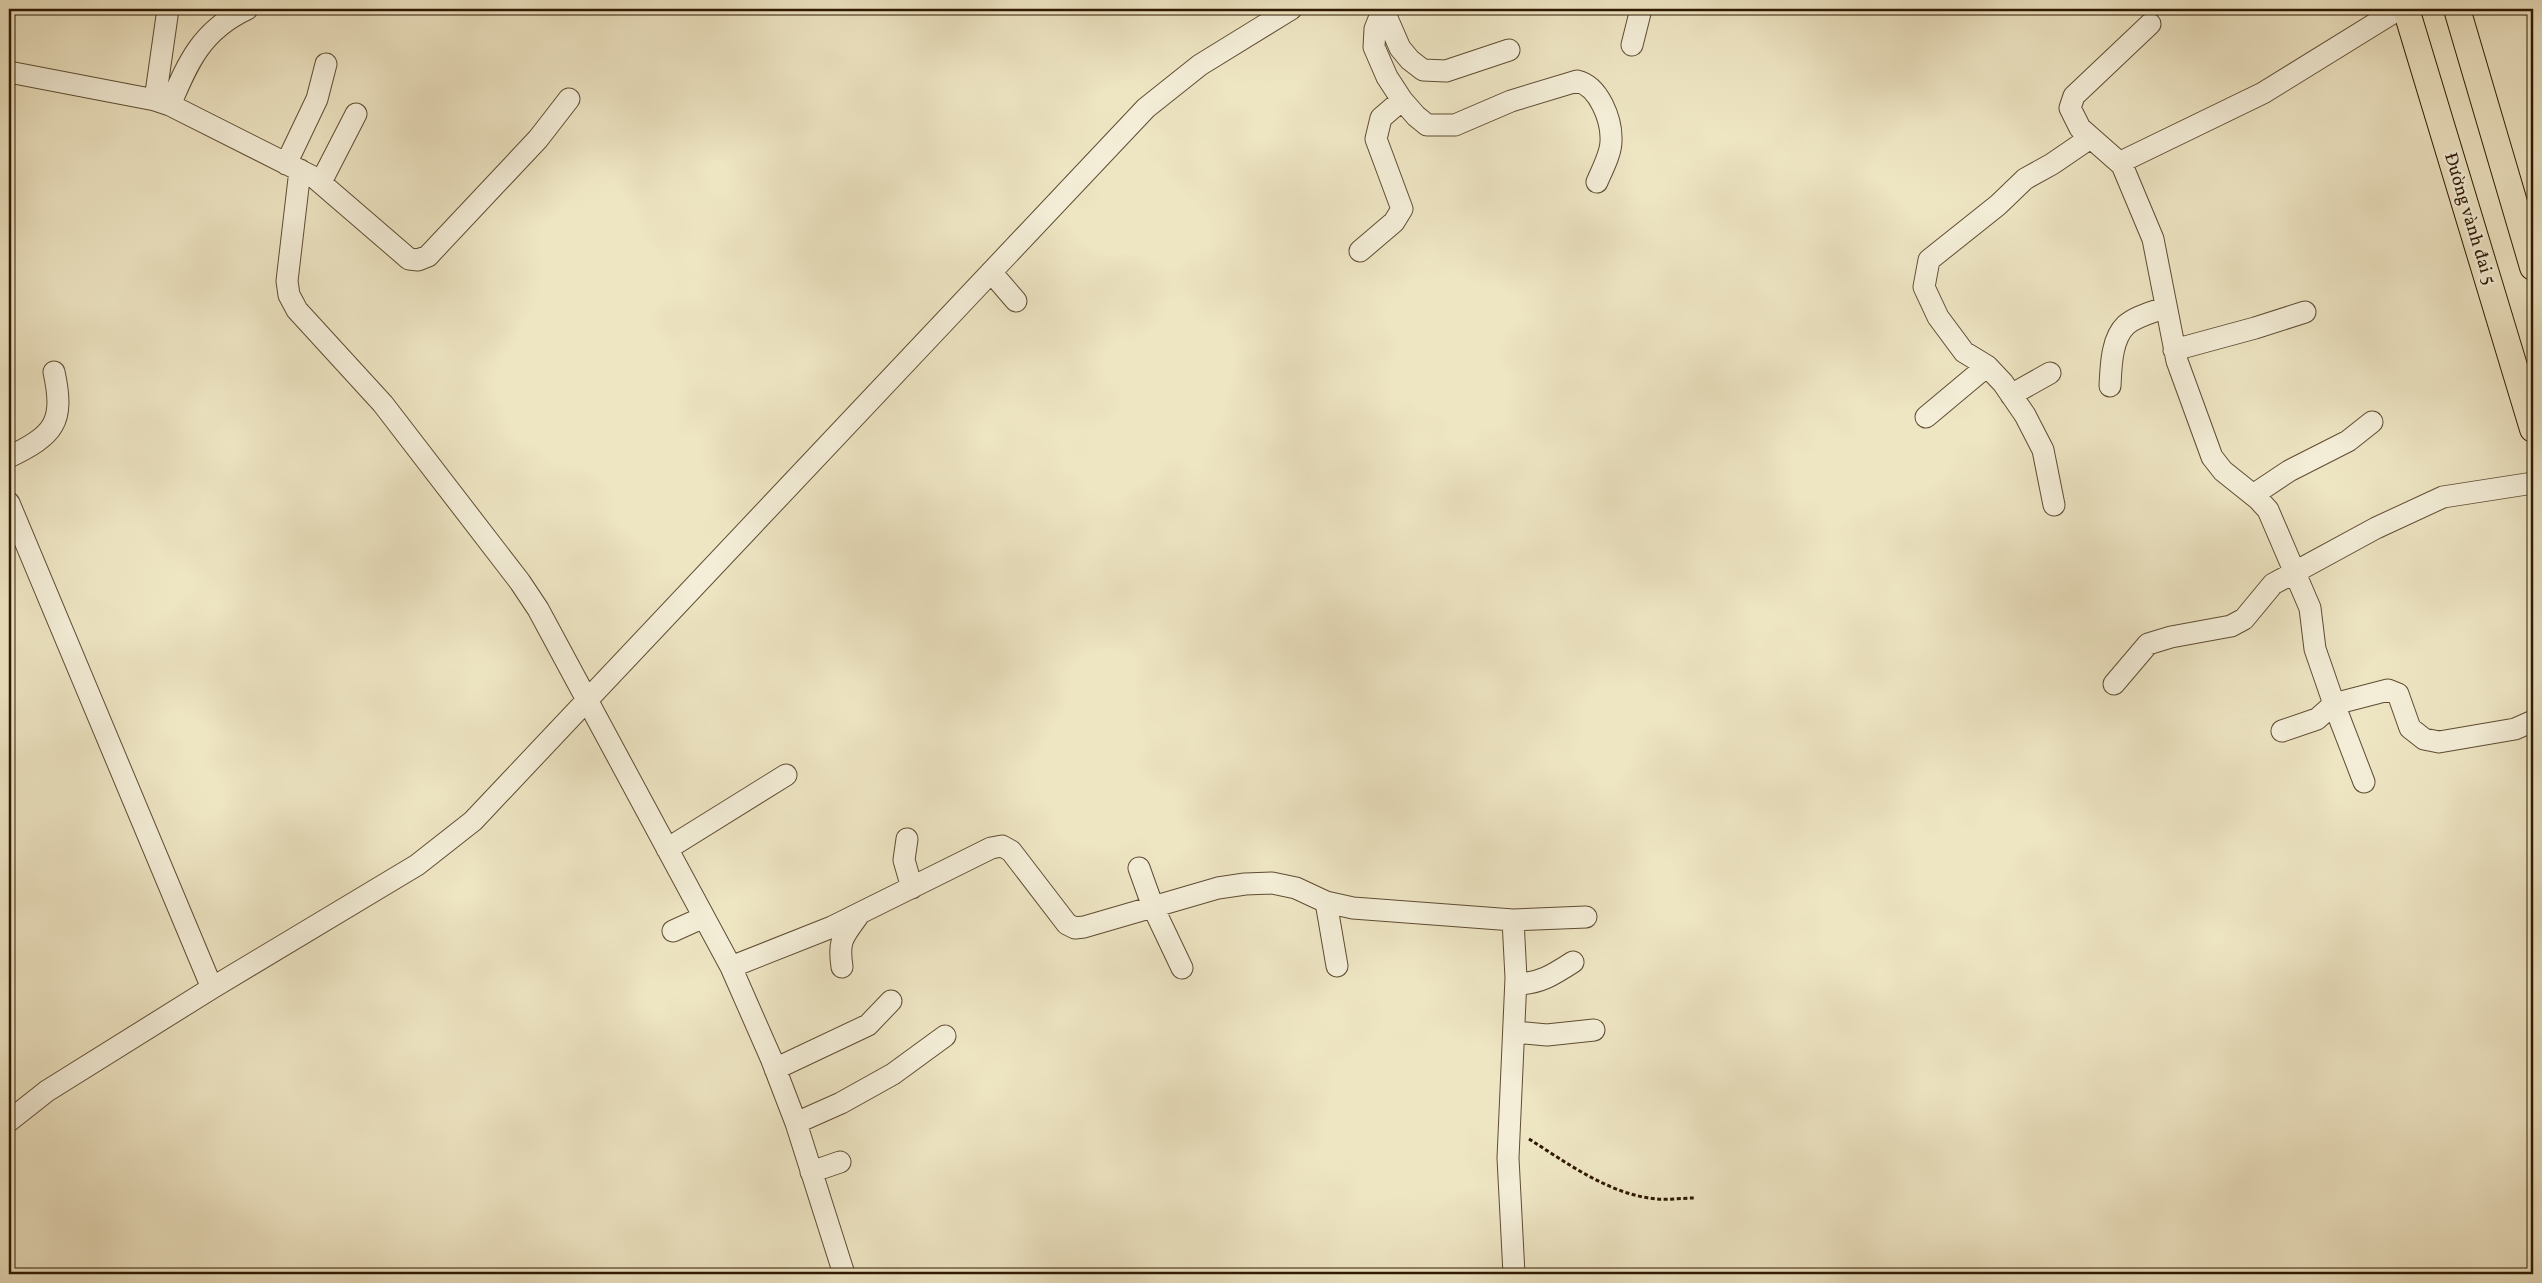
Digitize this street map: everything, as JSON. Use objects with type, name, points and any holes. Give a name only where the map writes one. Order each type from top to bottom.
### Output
[{"type":"main road","name":"Đường vành đai 5","points":[[2406,9],[2533,429]]},
{"type":"main road","points":[[2457,9],[2533,267]]},
{"type":"street","points":[[162,103],[168,9]]},
{"type":"street","points":[[162,103],[210,32],[232,16],[247,9]]},
{"type":"street","points":[[9,1121],[47,1091],[212,988],[416,865],[444,846],[473,821],[587,698],[1146,108],[1200,64],[1291,9]]},
{"type":"street","points":[[1383,9],[1400,48],[1410,60],[1423,70],[1446,71],[1508,50]]},
{"type":"street","points":[[1383,9],[1375,29],[1374,47],[1387,77],[1402,100],[1427,125],[1439,127],[1455,125],[1511,101],[1577,81],[1586,83],[1593,90],[1610,124],[1611,142],[1597,182]]},
{"type":"street","points":[[1632,44],[1641,9]]},
{"type":"street","points":[[2122,165],[2127,159],[2263,93],[2399,9]]},
{"type":"street","points":[[2150,24],[2074,96],[2070,108],[2073,118],[2090,138],[2122,165],[2153,239],[2174,350],[2204,438],[2212,457],[2223,472],[2253,495],[2268,510],[2310,608],[2315,649],[2364,782]]},
{"type":"street","points":[[326,64],[317,99],[293,167],[286,281],[289,295],[297,310],[383,404],[520,582],[587,698],[731,968],[775,1069],[796,1123],[844,1274]]},
{"type":"street","points":[[9,72],[162,103],[321,182],[409,259],[418,260],[428,256],[531,146],[569,99]]},
{"type":"street","points":[[1360,251],[1394,222],[1402,209],[1376,139],[1381,118],[1402,100]]},
{"type":"street","points":[[321,182],[356,114]]},
{"type":"street","points":[[2054,505],[2043,450],[2011,395],[1987,366],[1964,352],[1938,318],[1924,287],[1929,260],[1998,205],[2025,179],[2052,164],[2090,138]]},
{"type":"street","points":[[991,272],[1016,301]]},
{"type":"street","points":[[2110,386],[2112,356],[2122,331],[2131,322],[2166,307]]},
{"type":"street","points":[[2174,350],[2305,312]]},
{"type":"street","points":[[1926,417],[1987,366]]},
{"type":"street","points":[[9,457],[31,446],[54,424],[60,398],[54,372]]},
{"type":"street","points":[[2011,395],[2050,373]]},
{"type":"street","points":[[2253,495],[2289,471],[2348,441],[2372,422]]},
{"type":"street","points":[[2114,684],[2148,644],[2171,637],[2231,626],[2244,619],[2273,584],[2376,528],[2443,497],[2533,483]]},
{"type":"street","points":[[9,503],[212,988]]},
{"type":"street","points":[[2282,731],[2317,719],[2334,704],[2388,690],[2398,694],[2410,728],[2424,739],[2439,742],[2515,730],[2533,721]]},
{"type":"street","points":[[668,849],[786,775]]},
{"type":"street","points":[[908,840],[904,860],[912,888]]},
{"type":"street","points":[[731,968],[860,914],[990,848],[1002,846],[1011,851],[1067,924],[1075,928],[1218,888],[1272,883],[1296,888],[1326,902],[1353,908],[1513,920],[1586,917]]},
{"type":"street","points":[[1139,868],[1153,907],[1182,968]]},
{"type":"street","points":[[1326,902],[1337,966]]},
{"type":"street","points":[[842,967],[839,949],[841,938],[860,914]]},
{"type":"street","points":[[673,931],[704,917]]},
{"type":"street","points":[[1513,920],[1516,984],[1509,1183],[1514,1274]]},
{"type":"street","points":[[1516,984],[1531,984],[1545,980],[1573,962]]},
{"type":"street","points":[[775,1069],[868,1025],[891,1000]]},
{"type":"street","points":[[1514,1032],[1547,1035],[1594,1030]]},
{"type":"street","points":[[796,1123],[841,1103],[893,1074],[945,1036]]},
{"type":"street","points":[[811,1172],[840,1162]]},
{"type":"path","points":[[1510,1127],[1580,1172],[1626,1191],[1656,1199],[1695,1198]]}]
